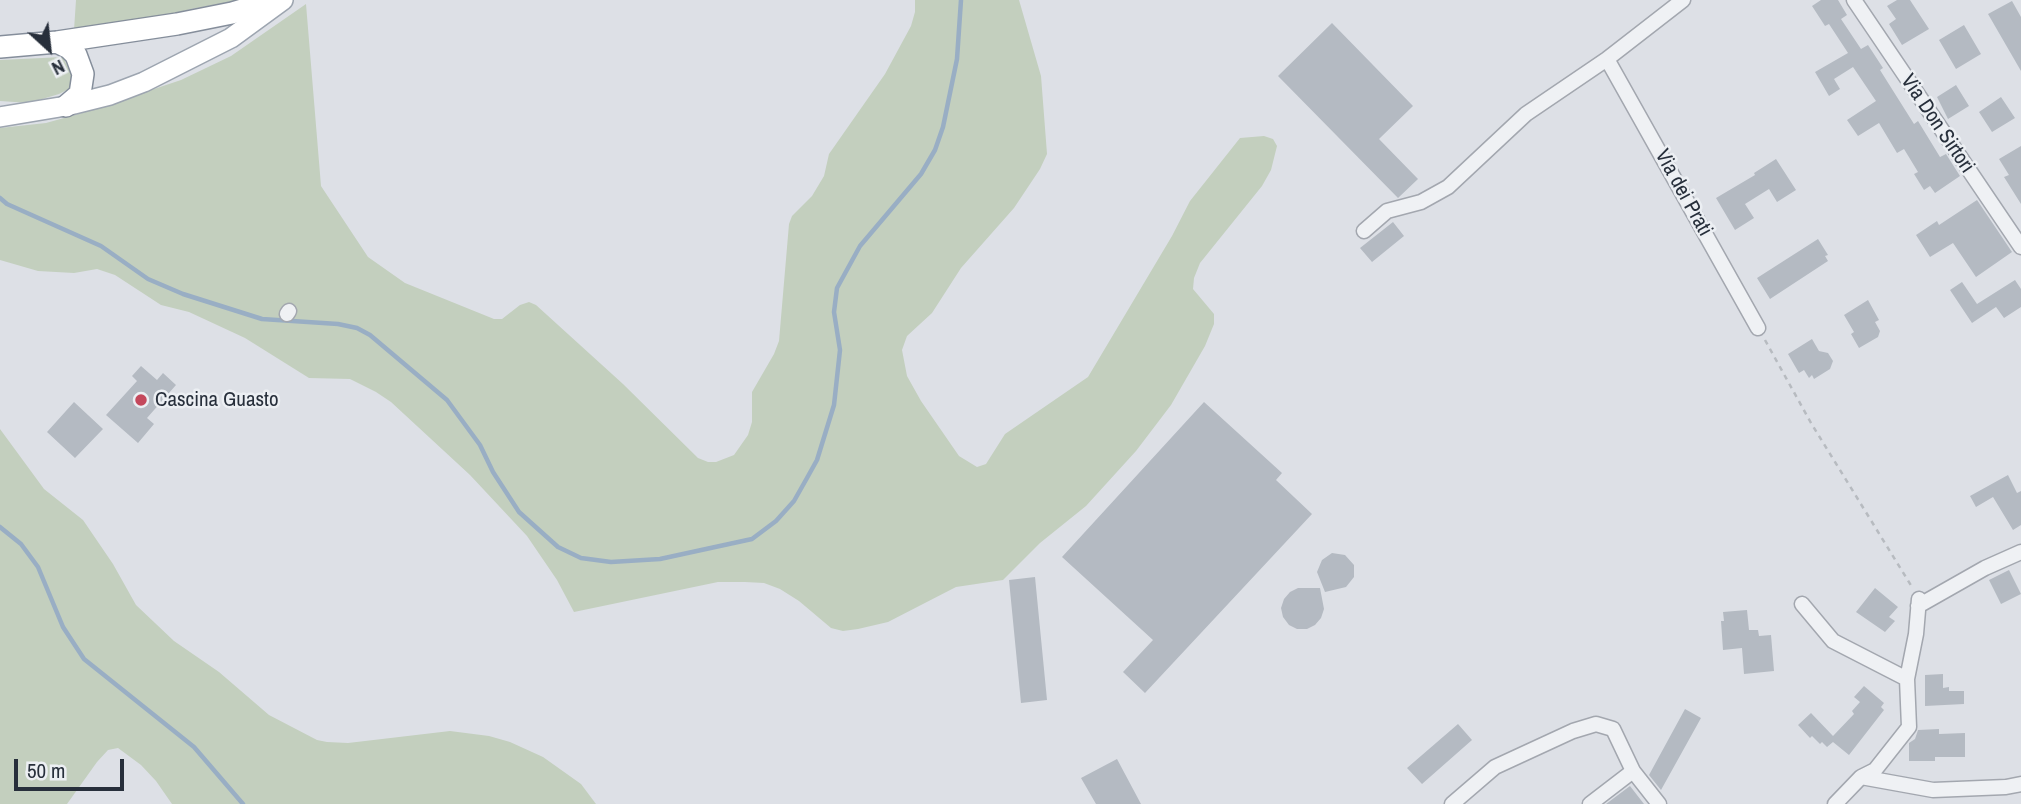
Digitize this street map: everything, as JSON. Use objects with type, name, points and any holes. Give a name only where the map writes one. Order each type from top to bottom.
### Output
[{"type":"highway","points":[[0,47],[57,42],[188,22],[277,0]]},
{"type":"highway","points":[[57,42],[76,55],[83,74],[80,94],[66,106]]},
{"type":"main road","points":[[0,117],[66,106],[133,86],[231,38],[284,0]]},
{"type":"street","points":[[1364,230],[1387,211],[1421,202],[1448,187],[1526,114],[1607,59],[1683,0]]},
{"type":"street","name":"Via Don Sirtori","points":[[1854,0],[2021,247]]},
{"type":"street","name":"Via dei Prati","points":[[1607,59],[1759,328]]},
{"type":"street","points":[[1835,804],[1861,777],[1875,770],[1909,727],[1908,679],[1919,602],[2021,552]]},
{"type":"street","points":[[1802,604],[1833,641],[1908,679]]},
{"type":"street","points":[[1452,804],[1495,767],[1573,731],[1596,724],[1612,729],[1633,771],[1659,804]]},
{"type":"street","points":[[1590,804],[1633,771]]},
{"type":"street","points":[[1861,777],[1956,796],[2021,784]]},
{"type":"path","points":[[1759,328],[1811,423],[1919,602]]},
{"type":"green space","points":[[76,0],[240,0],[150,20],[74,30]]},
{"type":"green space","points":[[915,0],[1019,0],[1041,76],[1047,154],[1040,169],[1014,208],[961,268],[932,313],[907,336],[902,350],[907,376],[921,401],[959,456],[977,467],[986,464],[1005,434],[1088,377],[1190,201],[1240,138],[1264,136],[1273,139],[1277,146],[1271,170],[1262,186],[1200,263],[1193,289],[1214,314],[1214,324],[1205,346],[1171,405],[1136,451],[1086,506],[1040,543],[1003,580],[956,587],[888,622],[843,631],[831,628],[780,589],[764,583],[745,582],[718,582],[574,612],[557,580],[527,536],[470,475],[391,402],[376,392],[350,379],[309,378],[245,338],[189,312],[161,305],[115,275],[97,269],[74,273],[38,271],[0,260],[0,128],[46,123],[181,80],[231,56],[306,4],[321,186],[368,257],[405,283],[494,319],[502,319],[520,305],[529,302],[536,305],[623,384],[698,458],[716,462],[734,455],[748,435],[752,422],[752,392],[779,341],[789,224],[792,216],[812,196],[824,176],[829,154],[885,74],[911,26]]},
{"type":"green space","points":[[63,57],[72,75],[71,88],[29,103],[0,101],[0,60]]},
{"type":"green space","points":[[0,429],[44,489],[83,520],[113,564],[136,605],[174,641],[219,672],[269,715],[317,740],[327,742],[348,743],[450,731],[489,736],[543,757],[581,784],[596,804],[172,804],[141,765],[118,748],[108,750],[97,762],[67,804],[0,804]]},
{"type":"building","points":[[1821,0],[1838,0],[1847,15],[1841,19],[1861,49],[1868,45],[1883,68],[1880,70],[1914,124],[1918,121],[1940,157],[1946,154],[1960,176],[1935,193],[1930,186],[1924,190],[1914,174],[1918,172],[1904,149],[1897,153],[1879,123],[1858,136],[1847,120],[1876,101],[1853,67],[1834,79],[1840,89],[1829,96],[1815,72],[1848,53],[1829,24],[1825,26],[1812,6]]},
{"type":"building","points":[[1897,0],[1910,0],[1929,29],[1902,45],[1889,24],[1896,19],[1887,6]]},
{"type":"building","points":[[2012,1],[2021,17],[2021,71],[1988,14]]},
{"type":"building","points":[[1332,23],[1413,106],[1379,139],[1418,179],[1398,198],[1278,76]]},
{"type":"building","points":[[1964,25],[1981,54],[1956,69],[1939,40]]},
{"type":"building","points":[[1956,85],[1969,106],[1948,119],[1937,97]]},
{"type":"building","points":[[2001,97],[2015,118],[1992,132],[1979,112]]},
{"type":"building","points":[[2021,146],[2021,204],[2004,177],[2009,175],[1999,159]]},
{"type":"building","points":[[1776,159],[1796,190],[1777,202],[1769,189],[1745,204],[1754,218],[1735,230],[1716,198]]},
{"type":"building","points":[[1977,200],[2012,252],[1976,277],[1953,243],[1930,257],[1916,235],[1937,221],[1939,225]]},
{"type":"building","points":[[1393,222],[1404,236],[1372,262],[1360,248]]},
{"type":"building","points":[[1818,239],[1828,255],[1825,256],[1828,261],[1770,299],[1757,278]]},
{"type":"building","points":[[2015,280],[2021,289],[2021,307],[2004,318],[1996,307],[1972,323],[1950,290],[1962,282],[1977,304]]},
{"type":"building","points":[[1868,300],[1879,320],[1875,322],[1880,331],[1878,337],[1859,348],[1844,315]]},
{"type":"building","points":[[1812,339],[1819,351],[1828,353],[1833,361],[1830,369],[1814,379],[1812,375],[1809,378],[1804,370],[1799,373],[1788,354]]},
{"type":"building","name":"Cascina Guasto","points":[[141,366],[157,380],[163,373],[176,385],[147,418],[154,424],[138,443],[106,415],[137,381],[132,376]]},
{"type":"building","points":[[74,402],[103,429],[75,458],[47,432]]},
{"type":"building","points":[[1204,402],[1282,473],[1276,480],[1312,514],[1145,693],[1123,672],[1153,640],[1062,557]]},
{"type":"building","points":[[2008,475],[2017,493],[2021,491],[2021,525],[2013,530],[1993,497],[1976,507],[1970,496]]},
{"type":"building","points":[[1332,553],[1345,555],[1354,565],[1354,577],[1346,587],[1325,592],[1317,572],[1322,560]]},
{"type":"building","points":[[2009,570],[2021,594],[2001,604],[1989,580]]},
{"type":"building","points":[[1035,577],[1047,700],[1021,703],[1009,580]]},
{"type":"building","points":[[1298,588],[1320,588],[1324,609],[1321,618],[1307,629],[1297,629],[1289,625],[1281,608],[1284,599]]},
{"type":"building","points":[[1875,588],[1898,607],[1889,617],[1895,621],[1885,632],[1856,612]]},
{"type":"building","points":[[1747,610],[1749,630],[1758,630],[1759,636],[1771,635],[1774,671],[1744,674],[1742,648],[1723,650],[1723,612]]},
{"type":"building","points":[[1943,674],[1943,688],[1949,687],[1949,691],[1964,691],[1964,704],[1925,706],[1925,675]]},
{"type":"building","points":[[1864,686],[1884,703],[1881,707],[1884,710],[1849,755],[1833,742],[1827,747],[1822,742],[1820,744],[1798,725],[1811,713],[1833,736],[1854,714],[1852,711],[1860,702],[1854,697]]},
{"type":"building","points":[[1685,709],[1701,718],[1661,790],[1649,775]]},
{"type":"building","points":[[1458,724],[1472,740],[1422,784],[1407,768]]},
{"type":"building","points":[[1939,729],[1939,734],[1965,733],[1965,757],[1935,757],[1935,761],[1909,761],[1909,743],[1915,739],[1918,730]]},
{"type":"building","points":[[1117,759],[1141,804],[1096,804],[1081,778]]},
{"type":"building","points":[[1630,786],[1644,804],[1606,804]]},
{"type":"waterway","points":[[0,198],[7,204],[101,246],[148,279],[183,294],[262,319],[338,324],[357,328],[370,335],[447,400],[480,445],[493,472],[519,512],[558,547],[581,558],[611,562],[660,559],[752,539],[776,521],[794,501],[817,460],[834,405],[840,350],[834,312],[837,288],[860,246],[921,174],[935,150],[943,127],[957,59],[961,0]]},
{"type":"waterway","points":[[0,527],[21,544],[38,567],[63,627],[84,659],[194,747],[243,804]]},
{"type":"place","name":"Cascina Guasto","points":[[141,400]]}]
